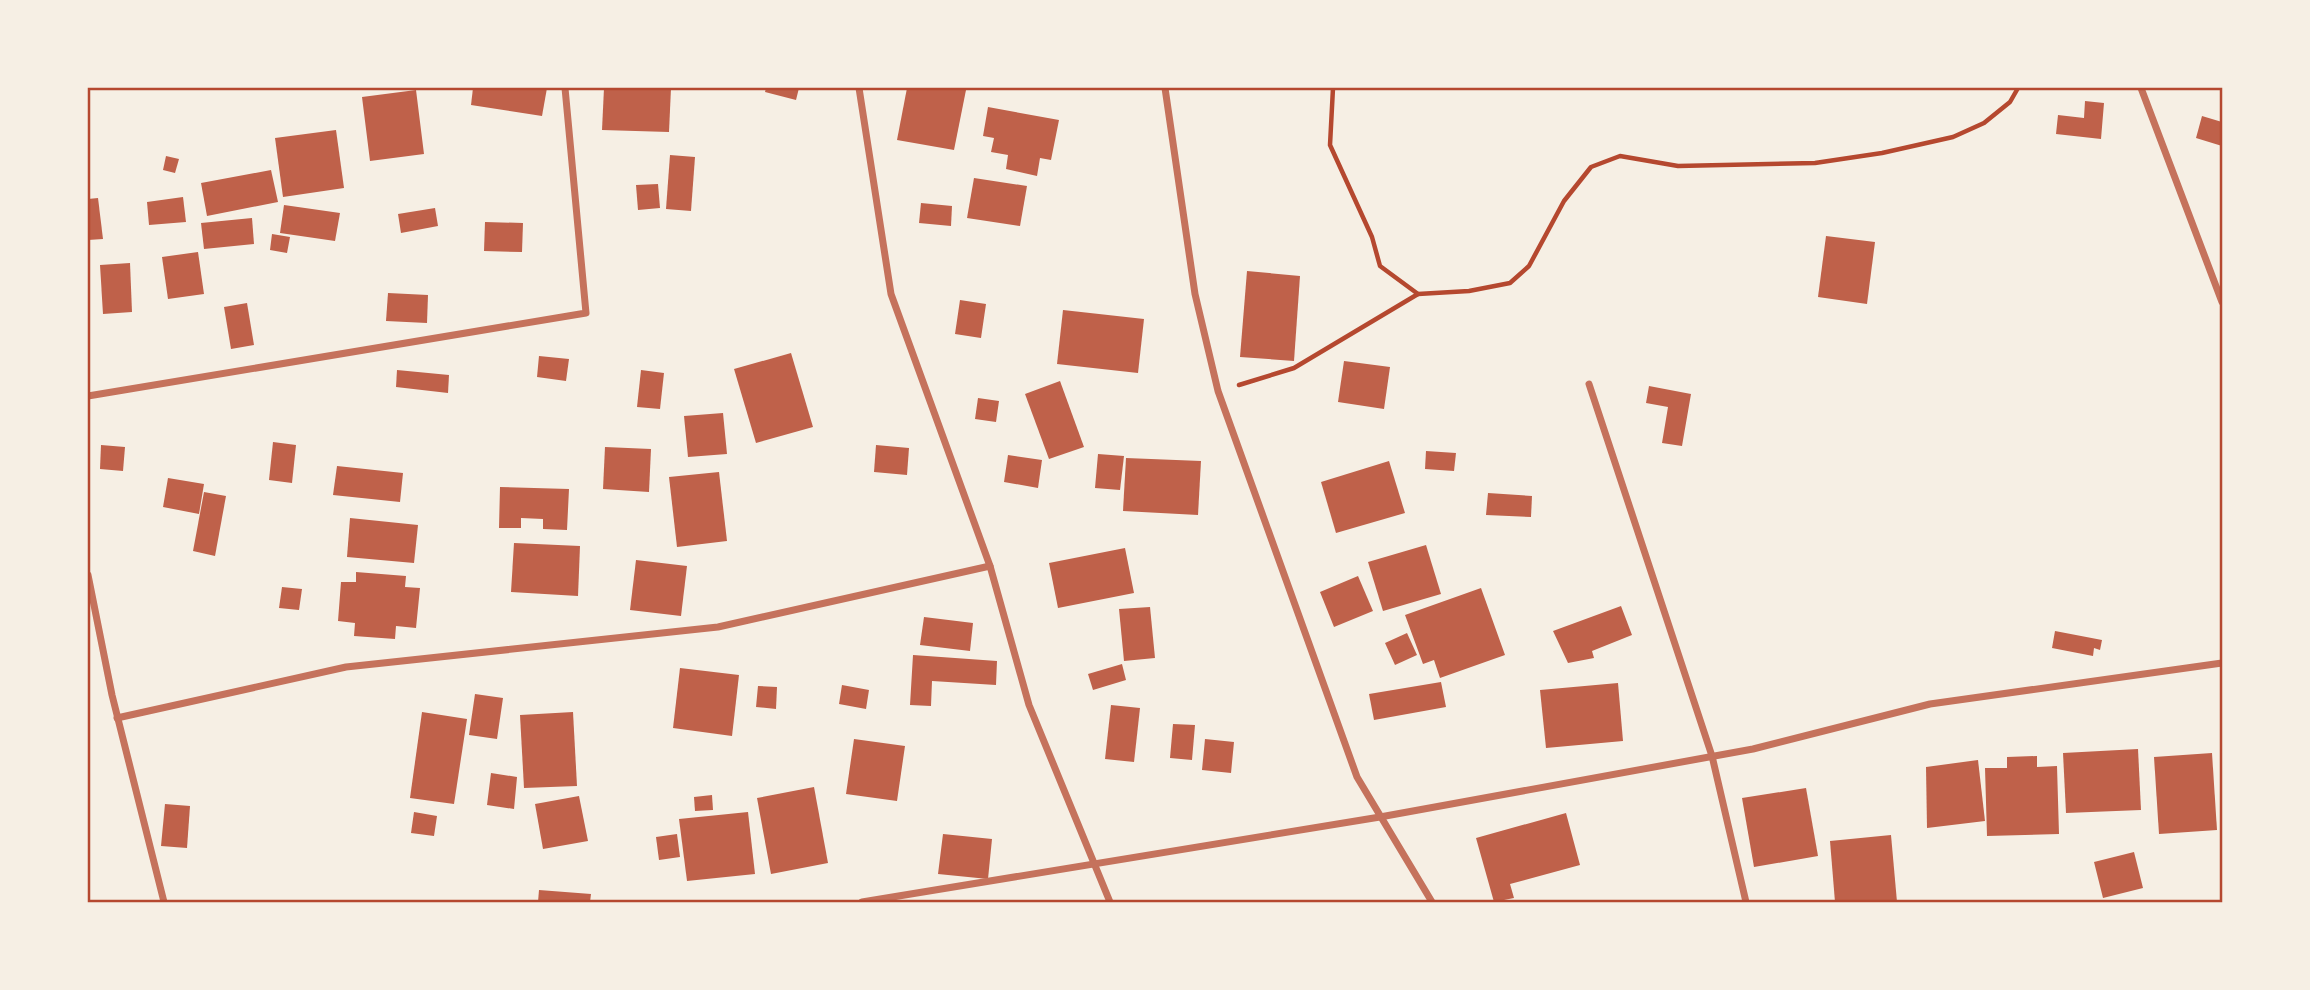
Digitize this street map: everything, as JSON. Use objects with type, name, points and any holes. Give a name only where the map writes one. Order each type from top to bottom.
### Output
[{"type":"street","points":[[88,396],[586,313],[565,88]]},
{"type":"street","points":[[859,88],[891,294],[990,566],[1029,705],[1110,902]]},
{"type":"street","points":[[1165,88],[1195,294],[1218,391],[1357,777],[1432,902]]},
{"type":"street","points":[[2141,88],[2222,302]]},
{"type":"street","points":[[1590,384],[1712,756],[1746,902]]},
{"type":"street","points":[[117,718],[345,667],[718,628],[990,566]]},
{"type":"street","points":[[88,575],[117,718],[163,902]]},
{"type":"street","points":[[862,902],[1380,817],[1712,756],[1930,704],[2222,663]]},
{"type":"path","points":[[1334,88],[1330,145],[1372,236],[1380,267],[1418,294]]},
{"type":"path","points":[[1218,391],[1294,368],[1418,294],[1469,292],[1510,283],[1529,266],[1564,201],[1591,167],[1620,156],[1678,166],[1815,163],[1882,153],[1953,137],[1984,124],[2010,102],[2018,88]]},
{"type":"building","points":[[473,88],[547,88],[542,116],[471,105]]},
{"type":"building","points":[[604,88],[671,88],[669,132],[602,130]]},
{"type":"building","points":[[766,88],[799,88],[796,100],[765,92]]},
{"type":"building","points":[[907,88],[966,90],[954,150],[897,140]]},
{"type":"building","points":[[416,90],[424,154],[370,161],[362,97]]},
{"type":"building","points":[[2085,101],[2104,103],[2101,139],[2056,134],[2058,115],[2084,118]]},
{"type":"building","points":[[988,107],[1059,120],[1051,160],[1040,158],[1037,176],[1006,169],[1008,155],[991,152],[994,138],[983,136]]},
{"type":"building","points":[[2202,116],[2222,122],[2222,146],[2196,138]]},
{"type":"building","points":[[336,130],[344,188],[283,197],[275,138]]},
{"type":"building","points":[[670,155],[695,157],[691,211],[666,209]]},
{"type":"building","points":[[166,156],[179,159],[175,173],[163,170]]},
{"type":"building","points":[[271,170],[278,202],[207,216],[201,183]]},
{"type":"building","points":[[974,178],[1027,186],[1020,226],[967,218]]},
{"type":"building","points":[[658,184],[660,208],[638,210],[636,185]]},
{"type":"building","points":[[183,197],[186,222],[149,225],[147,202]]},
{"type":"building","points":[[98,198],[103,239],[88,240],[88,199]]},
{"type":"building","points":[[921,203],[952,206],[951,226],[919,223]]},
{"type":"building","points":[[284,205],[340,213],[335,241],[280,233]]},
{"type":"building","points":[[435,208],[438,226],[401,233],[398,214]]},
{"type":"building","points":[[252,218],[254,244],[204,249],[201,223]]},
{"type":"building","points":[[485,222],[523,223],[522,252],[484,251]]},
{"type":"building","points":[[272,234],[290,237],[287,253],[270,250]]},
{"type":"building","points":[[1826,236],[1875,242],[1867,304],[1818,297]]},
{"type":"building","points":[[198,252],[204,294],[168,299],[162,257]]},
{"type":"building","points":[[130,263],[132,312],[103,314],[100,265]]},
{"type":"building","points":[[1247,271],[1300,276],[1294,361],[1240,357]]},
{"type":"building","points":[[388,293],[428,295],[427,323],[386,321]]},
{"type":"building","points":[[960,300],[986,304],[981,338],[955,334]]},
{"type":"building","points":[[247,303],[254,345],[231,349],[224,307]]},
{"type":"building","points":[[1063,310],[1144,319],[1138,373],[1057,364]]},
{"type":"building","points":[[791,353],[813,427],[756,443],[734,369]]},
{"type":"building","points":[[539,356],[569,359],[566,381],[537,377]]},
{"type":"building","points":[[1344,361],[1390,367],[1384,409],[1338,402]]},
{"type":"building","points":[[397,370],[449,375],[448,393],[396,387]]},
{"type":"building","points":[[641,370],[664,373],[660,409],[637,407]]},
{"type":"building","points":[[1060,381],[1084,447],[1049,459],[1025,394]]},
{"type":"building","points":[[1649,386],[1691,394],[1682,446],[1662,443],[1668,407],[1646,403]]},
{"type":"building","points":[[978,398],[999,401],[996,422],[975,419]]},
{"type":"building","points":[[723,413],[727,454],[688,457],[684,416]]},
{"type":"building","points":[[273,442],[296,445],[292,483],[269,480]]},
{"type":"building","points":[[101,445],[125,447],[123,471],[100,469]]},
{"type":"building","points":[[876,445],[909,448],[907,475],[874,472]]},
{"type":"building","points":[[605,447],[651,449],[649,492],[603,489]]},
{"type":"building","points":[[1426,451],[1456,453],[1454,471],[1425,469]]},
{"type":"building","points":[[1098,454],[1124,456],[1120,490],[1095,488]]},
{"type":"building","points":[[1008,455],[1042,460],[1038,488],[1004,482]]},
{"type":"building","points":[[1126,458],[1201,461],[1198,515],[1123,511]]},
{"type":"building","points":[[1389,461],[1405,513],[1336,533],[1321,482]]},
{"type":"building","points":[[337,466],[403,473],[400,502],[333,495]]},
{"type":"building","points":[[719,472],[727,541],[677,547],[669,477]]},
{"type":"building","points":[[168,478],[204,484],[199,514],[163,507]]},
{"type":"building","points":[[500,487],[569,489],[567,530],[543,529],[543,519],[521,518],[521,528],[499,528]]},
{"type":"building","points":[[204,492],[226,496],[215,556],[193,551]]},
{"type":"building","points":[[1488,493],[1532,496],[1531,517],[1486,515]]},
{"type":"building","points":[[350,518],[418,525],[414,563],[347,557]]},
{"type":"building","points":[[514,543],[580,546],[578,596],[511,592]]},
{"type":"building","points":[[1426,545],[1441,594],[1383,611],[1368,562]]},
{"type":"building","points":[[1125,548],[1134,593],[1058,608],[1049,563]]},
{"type":"building","points":[[636,560],[687,566],[681,616],[630,610]]},
{"type":"building","points":[[356,572],[406,576],[405,587],[420,588],[416,628],[396,626],[395,639],[354,636],[355,623],[338,621],[341,582],[356,582]]},
{"type":"building","points":[[1358,576],[1373,611],[1334,627],[1320,592]]},
{"type":"building","points":[[282,587],[302,589],[299,610],[279,608]]},
{"type":"building","points":[[1481,588],[1505,655],[1440,678],[1434,660],[1423,664],[1405,615]]},
{"type":"building","points":[[1621,606],[1632,635],[1592,651],[1594,658],[1568,663],[1553,631]]},
{"type":"building","points":[[1150,607],[1155,658],[1124,661],[1119,609]]},
{"type":"building","points":[[924,617],[973,623],[970,651],[920,645]]},
{"type":"building","points":[[2055,631],[2102,640],[2100,650],[2094,648],[2093,656],[2052,648]]},
{"type":"building","points":[[1407,633],[1417,655],[1395,665],[1385,643]]},
{"type":"building","points":[[913,655],[997,661],[996,685],[932,681],[931,706],[910,705]]},
{"type":"building","points":[[1122,664],[1126,680],[1093,690],[1088,674]]},
{"type":"building","points":[[680,668],[739,675],[732,736],[673,728]]},
{"type":"building","points":[[1441,682],[1446,707],[1374,720],[1369,694]]},
{"type":"building","points":[[1618,683],[1623,741],[1546,748],[1540,690]]},
{"type":"building","points":[[842,685],[869,690],[866,709],[839,704]]},
{"type":"building","points":[[758,686],[777,687],[776,709],[756,707]]},
{"type":"building","points":[[475,694],[503,698],[497,739],[469,735]]},
{"type":"building","points":[[1111,705],[1140,708],[1134,762],[1105,759]]},
{"type":"building","points":[[422,712],[467,719],[454,804],[410,798]]},
{"type":"building","points":[[573,712],[577,786],[524,788],[520,715]]},
{"type":"building","points":[[1173,724],[1195,725],[1192,760],[1170,758]]},
{"type":"building","points":[[854,739],[905,746],[897,801],[846,794]]},
{"type":"building","points":[[1205,739],[1234,742],[1231,773],[1202,770]]},
{"type":"building","points":[[2138,749],[2141,810],[2066,813],[2063,753]]},
{"type":"building","points":[[2212,753],[2217,830],[2159,834],[2154,757]]},
{"type":"building","points":[[2037,756],[2037,767],[2057,766],[2059,834],[1987,836],[1985,768],[2007,768],[2007,757]]},
{"type":"building","points":[[1978,760],[1985,821],[1927,828],[1926,767]]},
{"type":"building","points":[[491,773],[517,777],[514,809],[487,805]]},
{"type":"building","points":[[814,787],[828,863],[771,874],[757,798]]},
{"type":"building","points":[[1806,788],[1818,856],[1754,867],[1742,798]]},
{"type":"building","points":[[712,795],[713,810],[695,811],[694,797]]},
{"type":"building","points":[[579,796],[588,841],[543,849],[535,804]]},
{"type":"building","points":[[165,804],[190,806],[187,848],[161,846]]},
{"type":"building","points":[[414,812],[437,816],[434,836],[411,833]]},
{"type":"building","points":[[748,812],[755,874],[687,881],[679,819]]},
{"type":"building","points":[[1566,813],[1580,865],[1510,884],[1514,898],[1494,902],[1476,838]]},
{"type":"building","points":[[677,834],[680,857],[659,860],[656,837]]},
{"type":"building","points":[[943,834],[992,839],[988,879],[938,874]]},
{"type":"building","points":[[1891,835],[1897,902],[1835,902],[1830,841]]},
{"type":"building","points":[[2134,852],[2143,888],[2103,898],[2094,862]]},
{"type":"building","points":[[539,890],[591,894],[590,902],[538,902]]}]
